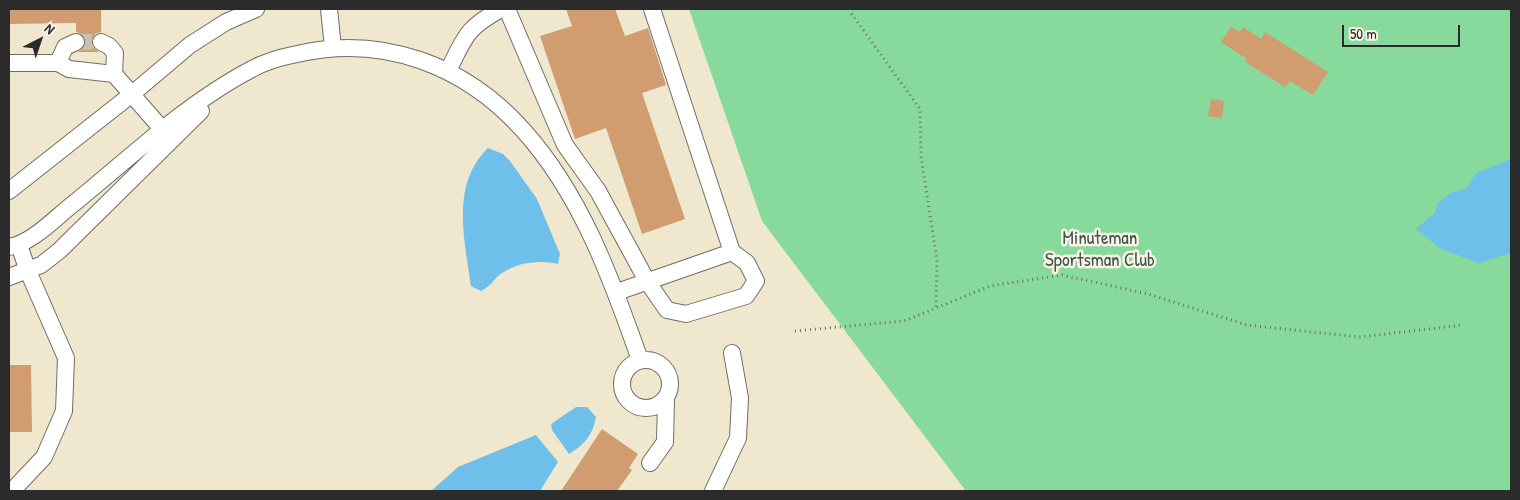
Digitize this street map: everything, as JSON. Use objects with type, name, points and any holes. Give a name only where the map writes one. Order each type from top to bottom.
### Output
[{"type":"lane","points":[[9,191],[132,94],[190,45],[226,22],[256,9]]},
{"type":"lane","points":[[329,9],[333,48]]},
{"type":"lane","points":[[448,71],[468,31],[482,19],[501,9]]},
{"type":"lane","points":[[507,9],[565,145],[598,191],[647,281],[667,310],[686,314],[746,296],[756,281],[747,263],[732,252],[652,9]]},
{"type":"lane","points":[[58,63],[65,47],[76,42]]},
{"type":"lane","points":[[101,42],[109,46],[115,53],[114,74]]},
{"type":"lane","points":[[12,491],[44,458],[64,411],[66,358],[28,271],[14,246],[168,135],[223,88],[253,68],[280,58],[316,49],[354,46],[393,52],[431,63],[484,93],[524,130],[580,212],[617,292],[640,360]]},
{"type":"lane","points":[[9,63],[58,63],[69,69],[114,74],[168,135]]},
{"type":"lane","points":[[9,277],[41,265],[59,251],[168,135]]},
{"type":"lane","points":[[617,292],[732,252]]},
{"type":"lane","points":[[713,491],[738,438],[740,398],[732,353]]},
{"type":"lane","points":[[650,463],[665,442],[666,399],[671,382],[662,365],[652,360],[640,360],[630,366],[623,376],[622,387],[626,398],[634,406],[646,409],[660,405],[666,399]]},
{"type":"path","points":[[852,9],[851,13],[920,109],[921,156],[937,260],[936,308]]},
{"type":"path","points":[[795,331],[904,321],[990,286],[1062,275],[1148,294],[1246,324],[1360,337],[1463,325]]},
{"type":"green space","name":"Minuteman Sportsman Club","points":[[689,9],[1511,9],[1511,491],[966,491],[762,221]]},
{"type":"water","points":[[488,148],[503,154],[510,161],[537,199],[560,254],[558,264],[536,262],[516,266],[502,273],[481,291],[471,286],[463,213],[468,179],[476,163]]},
{"type":"water","points":[[1511,159],[1511,253],[1479,263],[1441,249],[1416,229],[1435,213],[1438,203],[1451,193],[1467,188],[1476,173]]},
{"type":"water","points":[[576,407],[587,407],[596,417],[593,429],[587,439],[569,454],[552,430],[551,424]]},
{"type":"water","points":[[536,435],[558,462],[540,491],[431,491],[458,467]]},
{"type":"building","points":[[9,9],[101,9],[101,32],[95,34],[91,42],[93,48],[99,52],[78,52],[84,48],[86,42],[82,34],[76,32],[76,23],[9,24]]},
{"type":"building","points":[[566,9],[615,9],[625,36],[648,28],[666,85],[642,93],[685,219],[642,234],[606,128],[575,139],[540,36],[572,26]]},
{"type":"building","points":[[1231,27],[1240,32],[1243,27],[1261,39],[1265,32],[1328,72],[1313,95],[1290,81],[1285,87],[1245,62],[1247,59],[1221,42]]},
{"type":"building","points":[[1211,99],[1224,101],[1222,118],[1208,116]]},
{"type":"building","points":[[9,365],[31,365],[32,432],[9,432]]},
{"type":"building","points":[[602,429],[638,454],[629,468],[632,470],[617,491],[561,491]]},
{"type":"tunnel","points":[[76,42],[101,42]]}]
